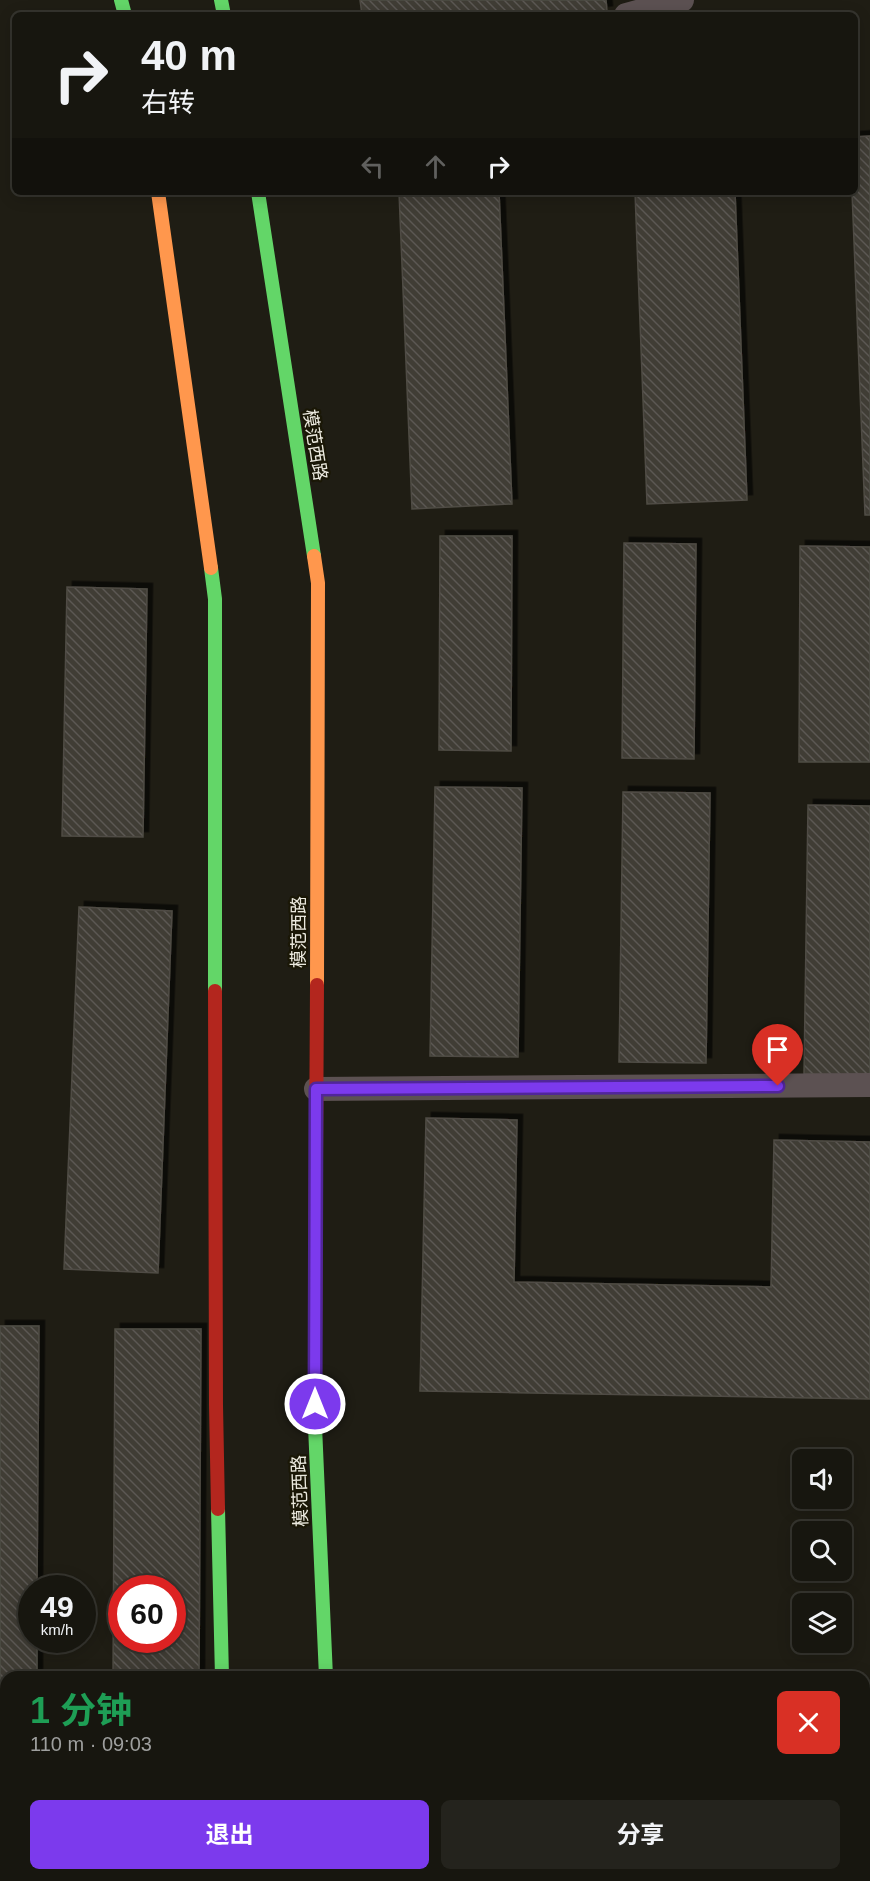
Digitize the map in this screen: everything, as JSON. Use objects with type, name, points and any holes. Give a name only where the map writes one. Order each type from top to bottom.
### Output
[{"type":"main road","points":[[158,195],[215,599],[216,1405],[222,1671]]},
{"type":"main road","name":"模范西路","points":[[258,195],[318,584],[315,1426],[326,1671]]},
{"type":"lane","points":[[637,12],[682,0]]},
{"type":"lane","points":[[316,1089],[870,1085]]},
{"type":"building","points":[[360,0],[606,0],[607,11],[600,12],[362,12]]},
{"type":"building","points":[[870,136],[870,515],[865,515],[852,195],[858,195],[858,137]]},
{"type":"building","points":[[399,195],[499,195],[512,504],[412,509]]},
{"type":"building","points":[[635,195],[735,195],[747,500],[647,504]]},
{"type":"building","points":[[440,536],[512,536],[511,751],[439,750]]},
{"type":"building","points":[[624,543],[696,544],[694,759],[622,758]]},
{"type":"building","points":[[800,546],[870,547],[870,762],[799,762]]},
{"type":"building","points":[[67,587],[147,589],[143,837],[62,836]]},
{"type":"building","points":[[435,787],[522,788],[518,1057],[430,1056]]},
{"type":"building","points":[[623,792],[710,793],[706,1063],[619,1062]]},
{"type":"building","points":[[808,805],[870,806],[870,1075],[804,1074]]},
{"type":"building","points":[[79,907],[172,911],[158,1273],[64,1269]]},
{"type":"building","points":[[426,1118],[517,1120],[514,1282],[771,1287],[774,1140],[870,1142],[870,1399],[420,1391]]},
{"type":"building","points":[[0,1326],[39,1326],[37,1575],[18,1575],[18,1653],[37,1653],[37,1671],[0,1671]]},
{"type":"building","points":[[115,1329],[201,1329],[199,1671],[113,1671],[113,1653],[186,1653],[186,1575],[114,1575]]},
{"type":"traffic: fast","points":[[121,0],[124,12]]},
{"type":"traffic: fast","points":[[221,0],[223,12]]},
{"type":"traffic: fast","points":[[258,195],[314,556]]},
{"type":"traffic: fast","points":[[211,568],[215,599],[215,991]]},
{"type":"traffic: fast","points":[[315,1339],[315,1426],[326,1671]]},
{"type":"traffic: fast","points":[[218,1509],[222,1671]]},
{"type":"traffic: slow","points":[[158,195],[211,568]]},
{"type":"traffic: slow","points":[[314,556],[318,583],[317,985]]},
{"type":"traffic: jam","points":[[315,1339],[317,985]]},
{"type":"traffic: jam","points":[[215,991],[218,1509]]},
{"type":"route","points":[[315,1404],[316,1089],[778,1086]]}]
